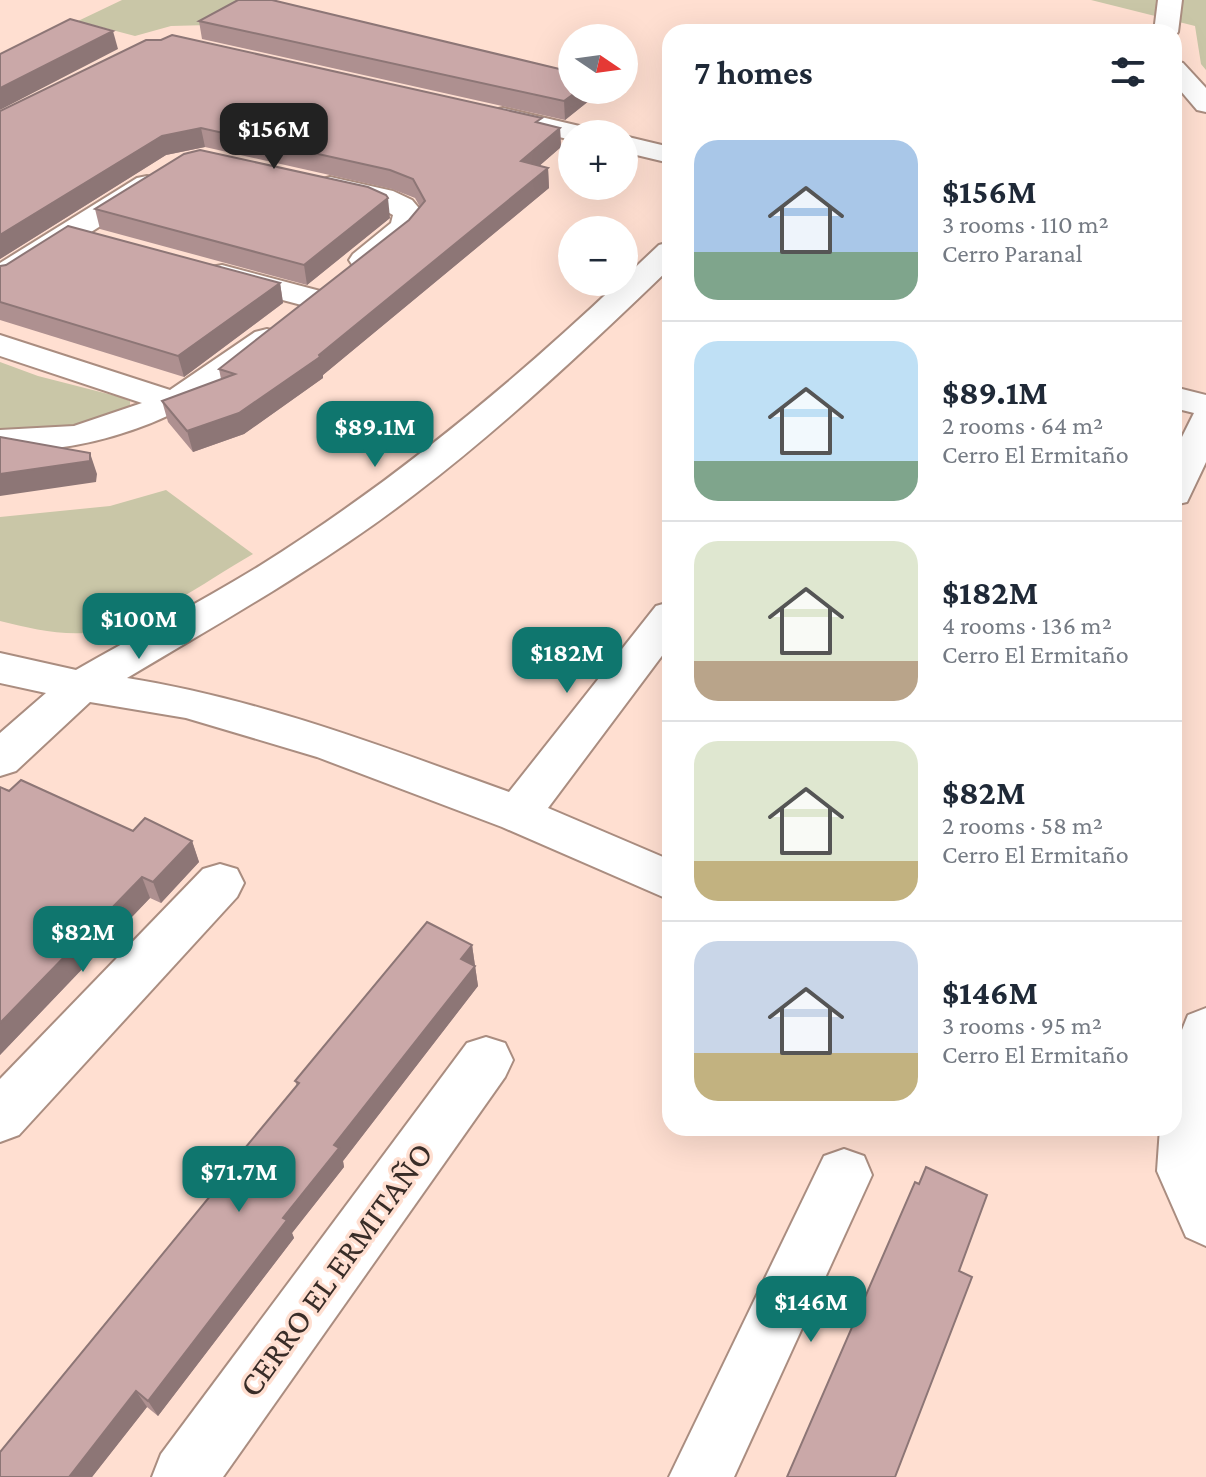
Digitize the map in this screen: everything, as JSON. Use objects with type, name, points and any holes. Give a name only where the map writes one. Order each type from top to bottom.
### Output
[{"type":"street","points":[[1167,24],[1170,0]]},
{"type":"street","points":[[1182,77],[1206,104]]},
{"type":"street","points":[[472,109],[558,129]]},
{"type":"street","points":[[638,147],[662,153]]},
{"type":"street","points":[[0,276],[172,169]]},
{"type":"street","points":[[0,441],[47,441],[103,431],[200,389],[241,360],[399,232],[409,220],[404,207],[381,198],[309,181]]},
{"type":"street","points":[[69,233],[100,242]]},
{"type":"street","points":[[0,759],[81,686],[252,588],[402,486],[562,354],[662,259]]},
{"type":"street","points":[[191,266],[313,299]]},
{"type":"street","points":[[0,345],[173,402]]},
{"type":"street","points":[[1182,399],[1206,406]]},
{"type":"street","points":[[1182,476],[1206,421]]},
{"type":"street","points":[[518,814],[662,627]]},
{"type":"street","points":[[0,668],[81,686],[186,703],[331,745],[518,814],[662,877]]},
{"type":"street","points":[[0,1117],[220,883]]},
{"type":"street","points":[[1206,1031],[1190,1084],[1185,1171],[1206,1218]]},
{"type":"street","name":"CERRO EL ERMITAÑO","points":[[184,1477],[486,1060]]},
{"type":"street","points":[[701,1477],[844,1175]]},
{"type":"shaded area","points":[[122,0],[238,0],[260,5],[209,25],[171,26],[135,36],[78,21]]},
{"type":"shaded area","points":[[1091,0],[1206,0],[1206,70],[1201,64],[1195,26]]},
{"type":"shaded area","points":[[0,362],[38,376],[120,397],[130,401],[130,408],[66,427],[33,431],[0,429]]},
{"type":"shaded area","points":[[166,490],[253,554],[151,614],[108,630],[64,633],[0,621],[0,517],[110,506]]},
{"type":"building","points":[[238,0],[272,0],[558,69],[558,100],[199,21]]},
{"type":"building","points":[[70,19],[113,31],[0,88],[0,54]]},
{"type":"building","points":[[172,35],[542,118],[536,122],[558,130],[521,161],[548,168],[320,357],[239,413],[187,431],[162,401],[235,374],[219,369],[409,220],[425,201],[413,179],[390,170],[201,128],[162,136],[0,235],[0,111],[146,40],[161,40]]},
{"type":"building","points":[[200,150],[368,187],[388,198],[304,265],[95,209],[184,154]]},
{"type":"building","points":[[68,226],[280,283],[178,356],[0,302],[0,266]]},
{"type":"building","points":[[0,437],[90,453],[90,461],[0,474]]},
{"type":"building","points":[[21,780],[133,831],[145,818],[192,841],[153,882],[142,877],[0,1023],[0,787],[9,791]]},
{"type":"building","points":[[427,922],[472,945],[461,959],[475,966],[334,1145],[339,1148],[283,1218],[287,1220],[148,1401],[136,1391],[69,1477],[0,1477],[0,1452],[248,1150],[245,1148],[299,1083],[295,1081]]},
{"type":"building","points":[[926,1167],[987,1195],[959,1271],[972,1277],[895,1477],[787,1477],[915,1182],[919,1184]]}]
